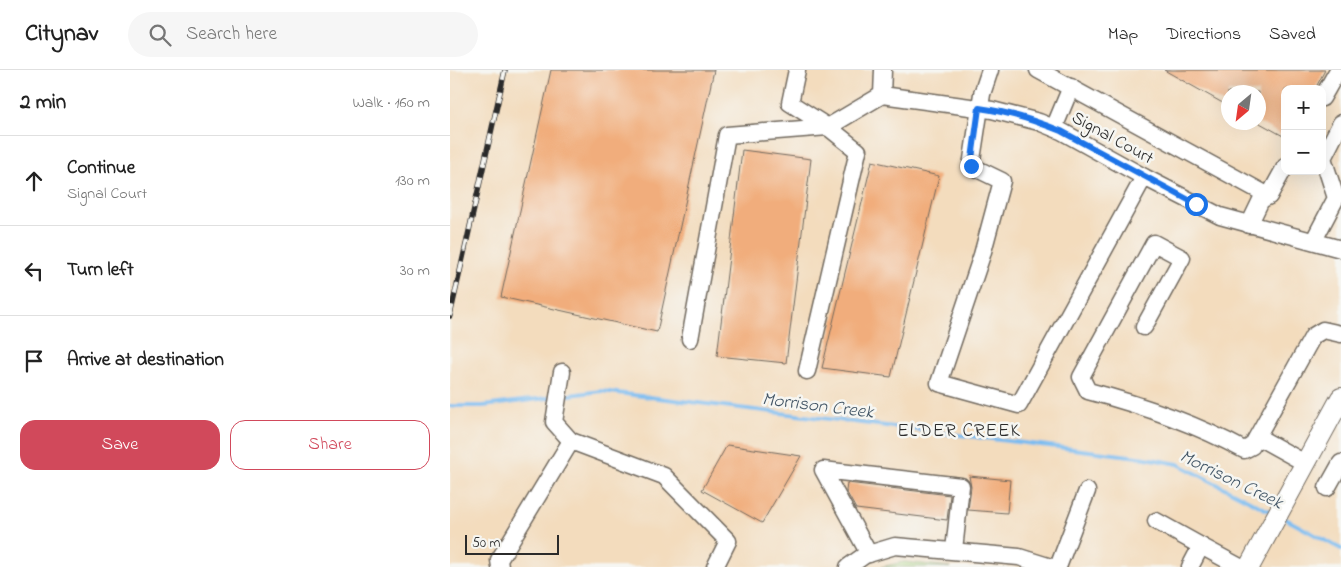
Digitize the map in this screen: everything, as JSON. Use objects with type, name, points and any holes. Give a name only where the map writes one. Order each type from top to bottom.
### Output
[{"type":"main road","points":[[1249,567],[1341,398]]},
{"type":"street","points":[[797,70],[790,103],[828,126],[858,151],[808,371]]},
{"type":"street","points":[[690,339],[727,135],[828,126],[882,95],[883,70]]},
{"type":"street","points":[[990,70],[979,108],[971,166],[1002,181],[982,255],[939,384],[1019,404],[1144,178]]},
{"type":"street","points":[[1038,70],[1270,196]]},
{"type":"street","points":[[1326,91],[1338,70]]},
{"type":"street","points":[[1054,128],[1071,87]]},
{"type":"street","name":"Signal Court","points":[[882,95],[1016,115],[1054,128],[1144,178],[1212,212],[1250,226],[1314,240],[1341,249]]},
{"type":"street","points":[[1314,240],[1338,198],[1323,158],[1341,123]]},
{"type":"street","points":[[1250,226],[1261,200],[1270,196],[1281,175]]},
{"type":"street","points":[[1144,327],[1182,258],[1154,243],[1081,377],[1088,391],[1126,401],[1218,436],[1244,450],[1252,446],[1258,437],[1312,336],[1323,330],[1341,334]]},
{"type":"street","points":[[562,372],[554,422],[571,441],[664,476],[728,541],[715,567]]},
{"type":"street","points":[[1258,437],[1305,463]]},
{"type":"street","points":[[500,567],[499,560],[571,441]]},
{"type":"street","points":[[1327,488],[1341,463]]},
{"type":"street","points":[[869,554],[823,470],[961,486],[954,550]]},
{"type":"street","points":[[1058,567],[1088,491]]},
{"type":"street","points":[[1156,521],[1240,567]]},
{"type":"street","points":[[848,567],[869,554],[895,546],[1019,557],[1051,567]]},
{"type":"street","points":[[1190,567],[1201,546]]},
{"type":"green space","points":[[904,562],[950,567],[881,567]]},
{"type":"building","points":[[551,70],[714,70],[657,332],[501,297]]},
{"type":"building","points":[[1164,70],[1325,70],[1317,85],[1281,85],[1281,135],[1266,126],[1266,85],[1221,85],[1221,102]]},
{"type":"building","points":[[742,150],[811,159],[786,363],[717,356]]},
{"type":"building","points":[[872,161],[939,176],[891,377],[822,368]]},
{"type":"building","points":[[727,445],[801,456],[762,523],[702,490]]},
{"type":"building","points":[[969,476],[1010,480],[1007,513],[968,510],[971,487]]},
{"type":"building","points":[[847,483],[950,495],[947,520],[856,509],[846,491]]},
{"type":"waterway","name":"Morrison Creek","points":[[562,396],[601,391],[1146,458],[1178,464],[1273,513]]},
{"type":"waterway","name":"Morrison Creek","points":[[450,406],[483,406],[555,397]]},
{"type":"waterway","name":"Morrison Creek","points":[[1284,518],[1341,549]]},
{"type":"railway","points":[[450,316],[505,70]]},
{"type":"district","name":"ELDER CREEK","points":[[959,429]]},
{"type":"route","points":[[971,166],[979,108],[992,110],[1039,122],[1061,131],[1144,178],[1196,204]]}]
